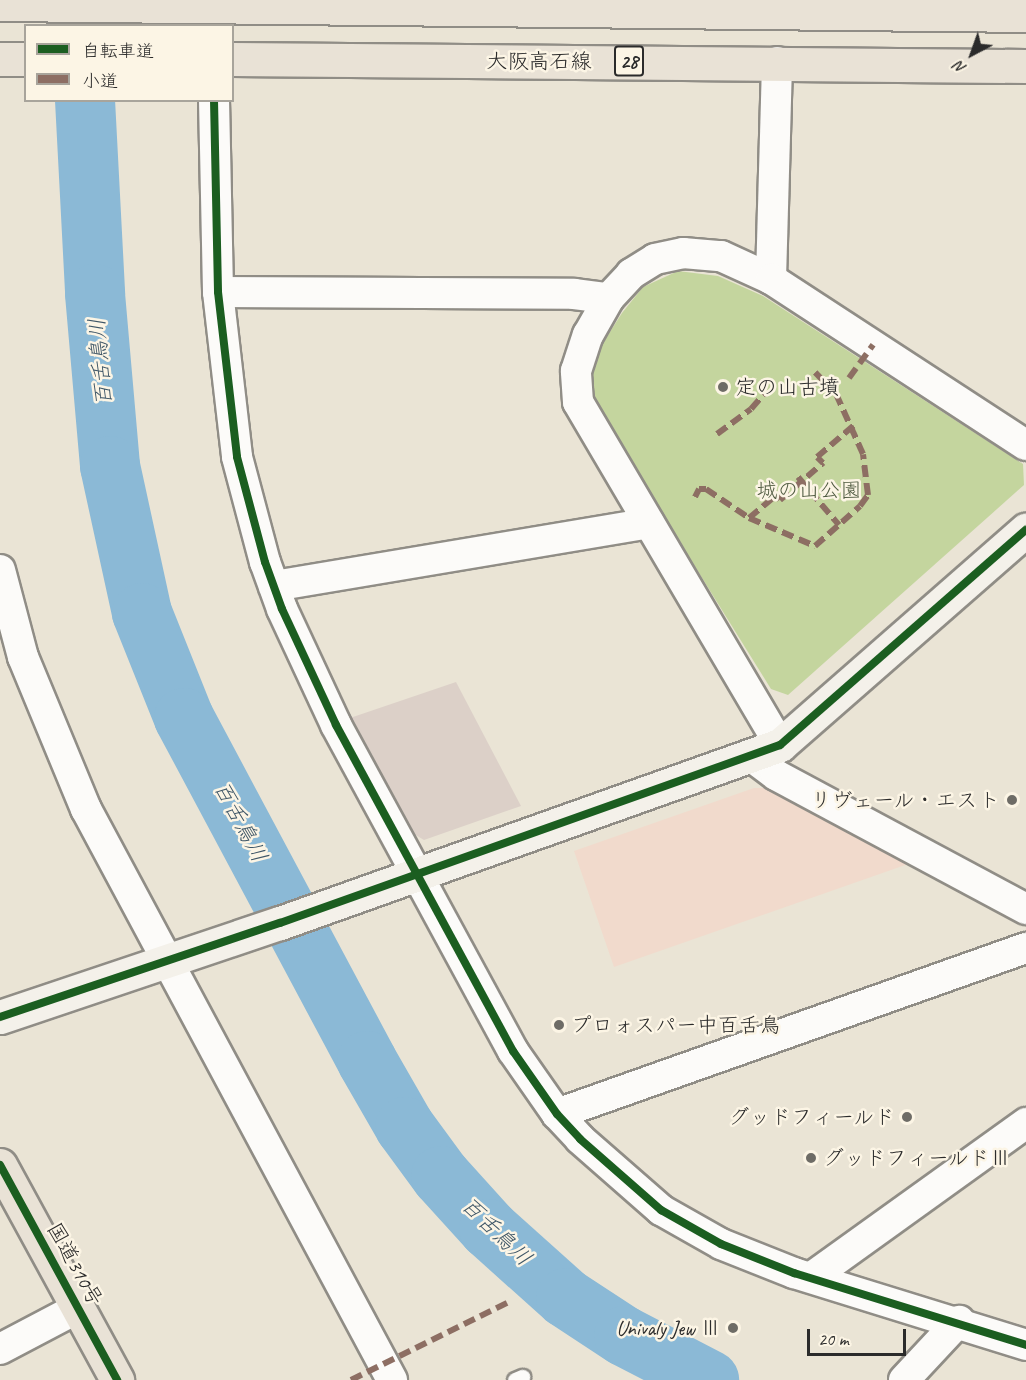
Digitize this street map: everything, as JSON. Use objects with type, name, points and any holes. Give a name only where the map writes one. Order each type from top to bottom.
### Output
[{"type":"main road","points":[[0,4],[60,8],[208,3],[769,6],[1026,15]]},
{"type":"main road","points":[[0,59],[24,59]]},
{"type":"main road","name":"大阪高石線","points":[[234,59],[777,62],[1026,66]]},
{"type":"main road","name":"国道310号","points":[[0,1165],[117,1380]]},
{"type":"street","points":[[771,279],[777,62]]},
{"type":"street","points":[[214,102],[218,292],[237,458],[274,586],[336,725],[415,875],[513,1051],[557,1114],[617,1176],[660,1210],[721,1244],[812,1277],[959,1321],[1026,1345]]},
{"type":"street","points":[[1026,445],[771,279],[721,256],[683,252],[655,259],[631,274],[609,298],[588,335],[576,371],[578,402],[649,523],[777,775],[1026,909]]},
{"type":"street","points":[[218,292],[574,294],[609,298]]},
{"type":"street","points":[[274,586],[649,523]]},
{"type":"street","points":[[0,1017],[293,918],[766,751],[1026,530]]},
{"type":"street","points":[[0,570],[23,657],[86,809],[165,962],[392,1380]]},
{"type":"street","points":[[557,1114],[1026,948]]},
{"type":"street","points":[[812,1277],[1026,1123]]},
{"type":"street","points":[[0,1349],[78,1308]]},
{"type":"street","points":[[904,1380],[959,1321]]},
{"type":"shaded area","points":[[456,682],[521,806],[424,840],[409,831],[350,718]]},
{"type":"shaded area","points":[[754,788],[764,788],[911,863],[614,967],[574,851]]},
{"type":"green space","name":"城の山公園","points":[[678,271],[718,276],[763,296],[1023,464],[1024,485],[788,695],[771,689],[594,404],[592,375],[601,346],[622,313],[643,287]]},
{"type":"waterway","name":"百舌鳥川","points":[[85,102],[95,294],[110,466],[142,613],[184,718],[367,1061],[405,1127],[441,1176],[489,1229],[566,1298],[624,1336],[709,1380]]},
{"type":"marked path","points":[[849,378],[873,345]]},
{"type":"marked path","points":[[695,497],[699,489],[706,489],[749,518],[815,546],[860,506],[868,495],[863,454],[836,394],[815,372]]},
{"type":"marked path","points":[[717,434],[751,409],[764,394]]},
{"type":"marked path","points":[[749,518],[776,495],[780,500],[823,463],[817,457],[853,426]]},
{"type":"marked path","points":[[798,477],[839,525]]},
{"type":"marked path","points":[[351,1380],[511,1301]]},
{"type":"cycle path","points":[[214,102],[218,292],[237,457],[265,562],[282,609],[336,725],[513,1051],[557,1114],[580,1139],[661,1210],[721,1244],[794,1273],[1026,1345]]},
{"type":"cycle path","points":[[0,1017],[280,923],[780,745],[1026,530]]},
{"type":"cycle path","points":[[0,1165],[117,1380]]},
{"type":"place","name":"定の山古墳","points":[[723,387]]},
{"type":"place","name":"リヴェール・エスト","points":[[1012,800]]},
{"type":"place","name":"プロォスパー中百舌鳥","points":[[559,1025]]},
{"type":"place","name":"グッドフィールド","points":[[907,1117]]},
{"type":"place","name":"グッドフィールドⅢ","points":[[811,1158]]},
{"type":"place","name":"Univaly Jew Ⅲ","points":[[733,1328]]}]
